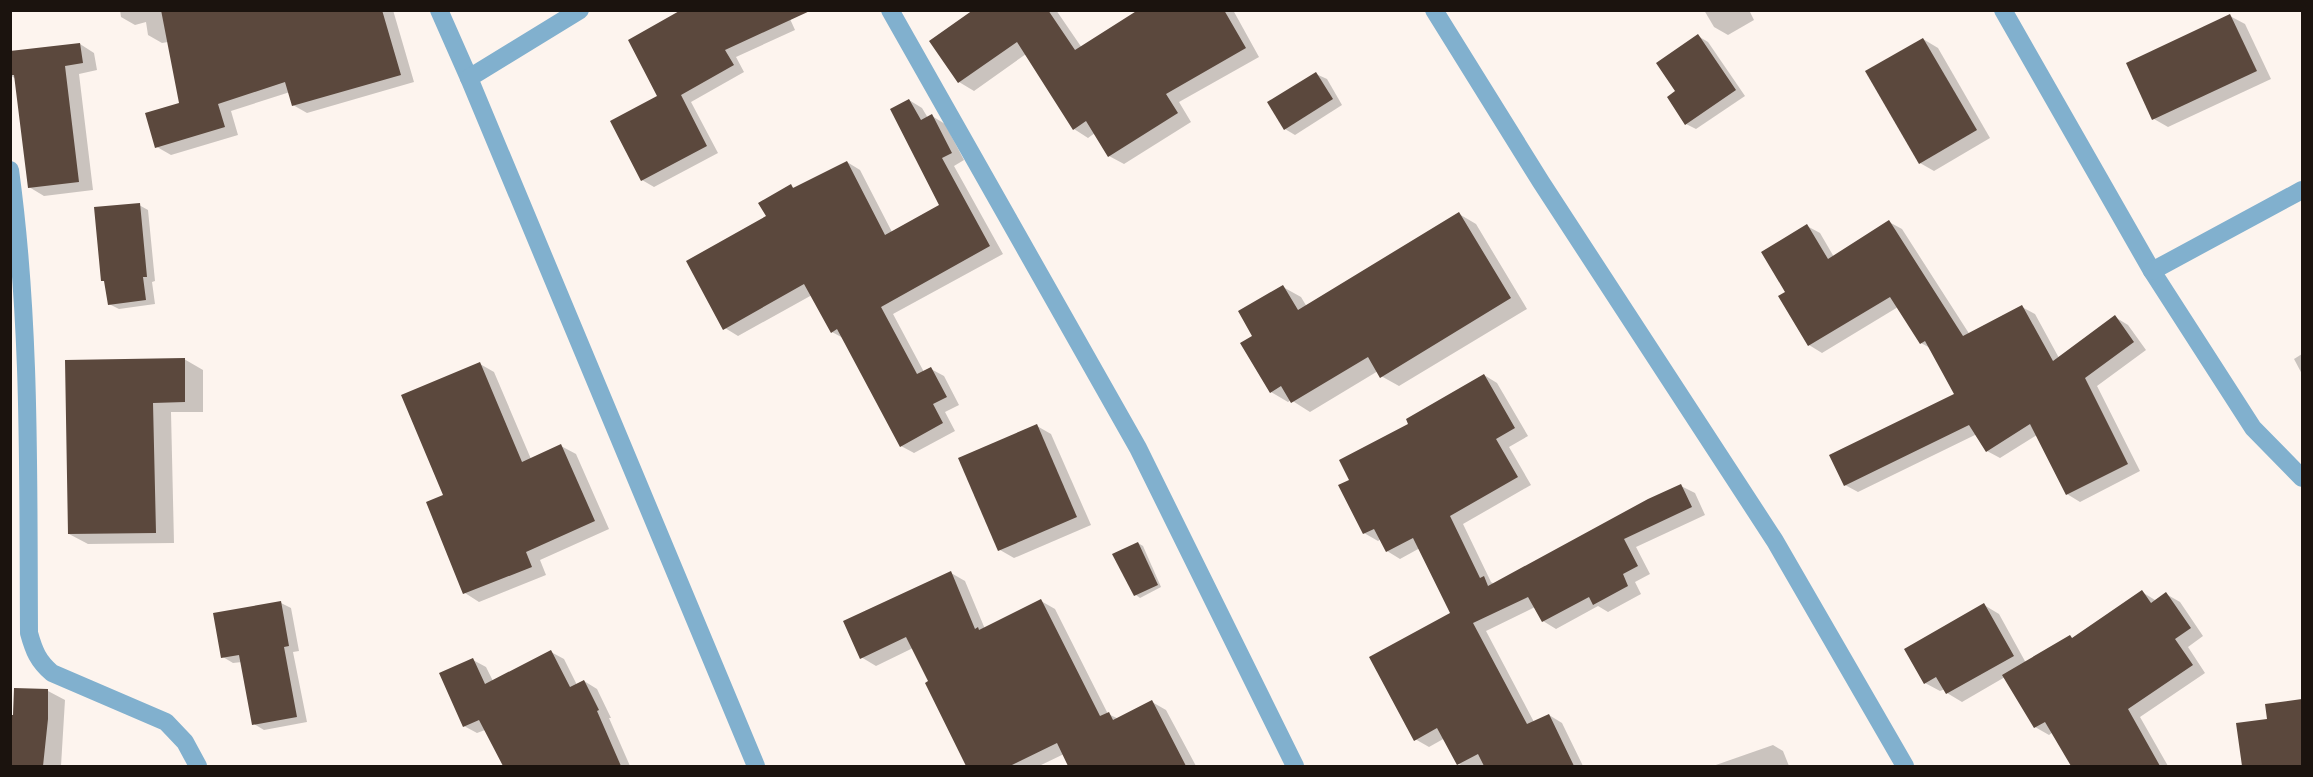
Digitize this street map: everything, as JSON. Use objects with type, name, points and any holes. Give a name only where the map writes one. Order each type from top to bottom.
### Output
[{"type":"street","points":[[439,10],[470,78],[756,766]]},
{"type":"street","points":[[470,78],[580,10]]},
{"type":"street","points":[[890,10],[1138,448],[1295,766]]},
{"type":"street","points":[[1434,10],[1541,182],[1774,541],[1905,766]]},
{"type":"street","points":[[2003,10],[2152,271],[2253,428],[2302,478]]},
{"type":"street","points":[[10,170],[20,239],[27,455],[29,633],[33,650],[39,661],[52,673],[166,722],[185,741],[198,766]]},
{"type":"street","points":[[2152,271],[2302,190]]},
{"type":"building","points":[[161,10],[382,10],[401,75],[292,106],[285,82],[218,104],[225,127],[155,148],[145,113],[179,103]]},
{"type":"building","points":[[681,10],[812,10],[725,50],[734,65],[681,95],[707,146],[641,181],[610,121],[657,96],[628,40]]},
{"type":"building","points":[[973,10],[1048,10],[1075,50],[1138,10],[1224,10],[1246,48],[1166,94],[1178,113],[1108,157],[1086,121],[1073,130],[1017,42],[958,83],[929,41]]},
{"type":"building","points":[[2230,14],[2257,71],[2152,120],[2126,63]]},
{"type":"building","points":[[1698,34],[1736,90],[1685,125],[1667,97],[1675,91],[1656,63]]},
{"type":"building","points":[[1923,38],[1977,130],[1919,164],[1865,71]]},
{"type":"building","points":[[80,43],[83,63],[65,66],[79,182],[28,188],[14,75],[10,75],[10,51]]},
{"type":"building","points":[[1316,72],[1333,99],[1284,130],[1267,102]]},
{"type":"building","points":[[909,99],[921,120],[932,114],[952,153],[942,158],[990,246],[881,307],[917,374],[931,367],[947,397],[933,404],[943,423],[900,447],[837,329],[831,333],[804,284],[723,330],[686,261],[766,216],[758,203],[791,184],[793,188],[847,161],[885,235],[939,205],[890,109]]},
{"type":"building","points":[[140,203],[147,277],[143,277],[146,300],[108,305],[104,281],[101,281],[94,207]]},
{"type":"building","points":[[1459,212],[1511,298],[1380,378],[1368,357],[1291,403],[1281,386],[1270,393],[1240,343],[1252,336],[1238,311],[1283,285],[1298,310]]},
{"type":"building","points":[[1889,220],[1963,336],[2022,305],[2053,361],[2115,315],[2134,342],[2085,378],[2128,464],[2066,495],[2030,424],[1986,452],[1969,425],[1844,486],[1829,455],[1954,394],[1925,341],[1920,344],[1890,297],[1808,346],[1778,296],[1785,292],[1761,252],[1807,224],[1828,259]]},
{"type":"building","points":[[185,358],[185,402],[153,403],[156,533],[68,534],[65,360]]},
{"type":"building","points":[[480,362],[522,462],[561,444],[595,521],[526,552],[532,567],[463,594],[426,502],[443,495],[401,395]]},
{"type":"building","points":[[1484,374],[1515,428],[1496,439],[1518,477],[1450,516],[1480,578],[1484,576],[1488,586],[1648,499],[1681,484],[1692,507],[1624,539],[1638,566],[1623,574],[1628,586],[1593,605],[1589,597],[1542,622],[1528,597],[1473,623],[1527,724],[1549,714],[1574,766],[1484,766],[1478,754],[1457,765],[1437,728],[1414,741],[1369,657],[1450,613],[1413,538],[1386,552],[1374,529],[1363,534],[1338,485],[1349,480],[1339,460],[1408,424],[1406,419]]},
{"type":"building","points":[[1037,424],[1077,517],[998,551],[958,458]]},
{"type":"building","points":[[1138,542],[1158,585],[1134,596],[1112,554]]},
{"type":"building","points":[[951,571],[975,629],[978,627],[979,630],[1041,599],[1100,716],[1109,712],[1113,720],[1152,700],[1186,766],[1068,766],[1057,743],[1010,766],[966,766],[925,683],[928,681],[906,637],[860,659],[843,621]]},
{"type":"building","points":[[2142,590],[2151,603],[2166,592],[2191,628],[2175,639],[2193,665],[2128,709],[2160,766],[2071,766],[2045,722],[2034,728],[2002,675],[2070,635],[2072,638]]},
{"type":"building","points":[[281,601],[289,646],[284,647],[297,717],[252,725],[239,655],[221,658],[213,613]]},
{"type":"building","points":[[1984,603],[2014,656],[1946,694],[1936,677],[1924,684],[1904,649]]},
{"type":"building","points":[[551,650],[570,687],[584,680],[599,710],[597,711],[621,766],[503,766],[479,720],[463,727],[439,673],[473,658],[485,684]]},
{"type":"building","points":[[14,688],[48,689],[48,719],[43,766],[10,766],[10,715],[13,715]]},
{"type":"building","points":[[2302,699],[2302,766],[2242,766],[2236,723],[2267,719],[2265,704]]}]
